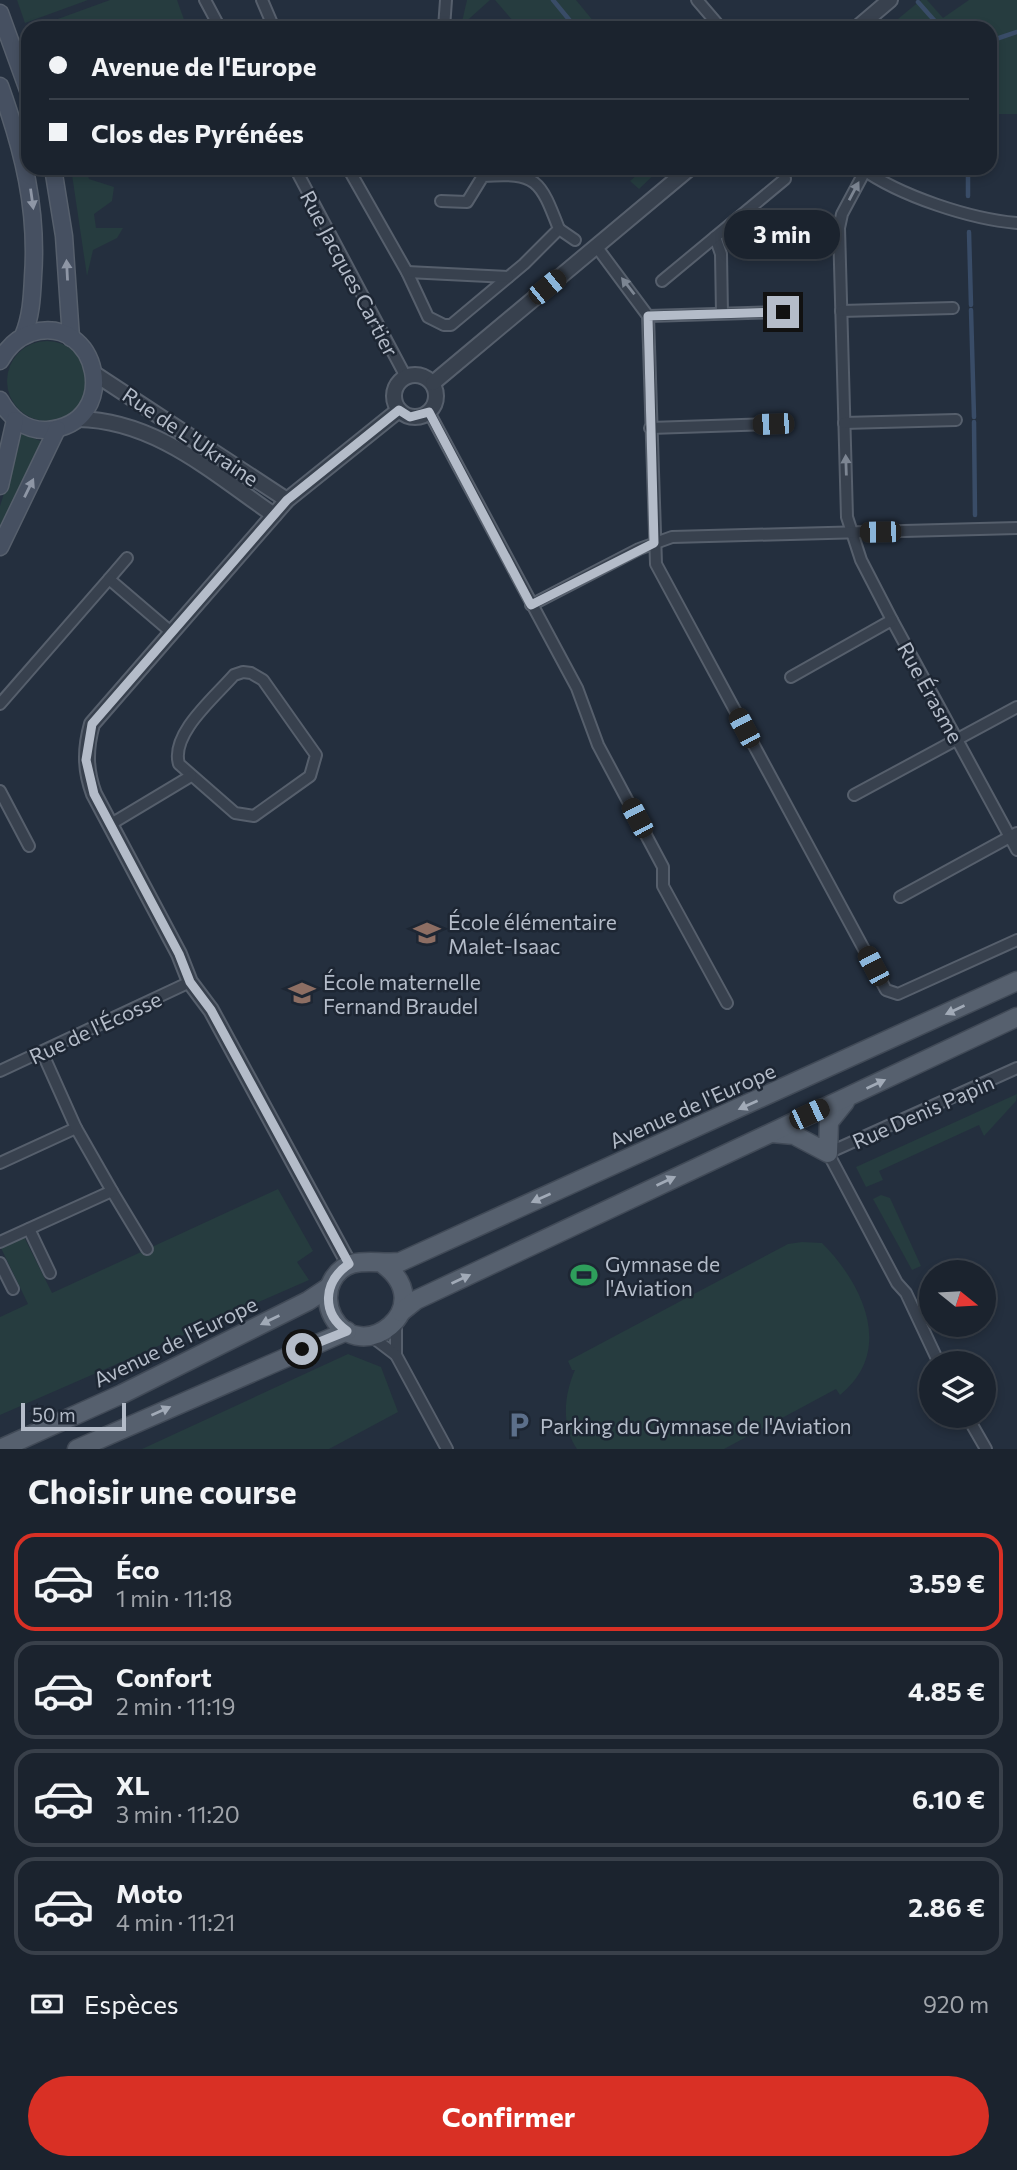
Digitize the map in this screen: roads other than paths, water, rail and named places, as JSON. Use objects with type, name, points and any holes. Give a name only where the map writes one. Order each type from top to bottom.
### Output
[{"type":"main road","points":[[0,13],[21,71]]},
{"type":"main road","points":[[0,86],[21,148]]},
{"type":"main road","points":[[1,357],[23,336],[32,307],[34,217],[27,175]]},
{"type":"main road","points":[[54,175],[64,236],[71,338]]},
{"type":"main road","points":[[0,400],[15,420],[28,427],[57,429],[78,419],[92,398],[95,374],[83,347],[71,338],[47,331],[23,336]]},
{"type":"main road","points":[[0,486],[15,420]]},
{"type":"main road","points":[[0,547],[57,429]]},
{"type":"main road","name":"Avenue de l'Europe","points":[[0,1449],[122,1394],[308,1301],[329,1287],[340,1270],[349,1264],[360,1261],[383,1264],[400,1262],[1017,981]]},
{"type":"main road","points":[[329,1287],[332,1315],[347,1331],[371,1336],[389,1329],[416,1300],[1017,1017]]},
{"type":"main road","points":[[769,1132],[794,1135],[828,1153],[831,1117],[849,1096]]},
{"type":"main road","points":[[383,1264],[400,1283],[404,1302],[399,1317]]},
{"type":"main road","points":[[77,1449],[347,1331]]},
{"type":"street","points":[[205,0],[216,21]]},
{"type":"street","points":[[262,0],[271,21]]},
{"type":"street","points":[[444,21],[446,0]]},
{"type":"street","points":[[697,0],[715,21]]},
{"type":"street","points":[[865,21],[890,0]]},
{"type":"street","name":"Rue Jacques Cartier","points":[[299,175],[405,377]]},
{"type":"street","points":[[352,175],[407,272],[428,317],[444,325],[451,325],[559,229]]},
{"type":"street","points":[[441,201],[467,202],[478,175]]},
{"type":"street","points":[[518,175],[535,181],[549,204],[559,229],[575,240]]},
{"type":"street","points":[[432,383],[682,175]]},
{"type":"street","name":"Rue Érasme","points":[[860,175],[842,214],[839,228],[847,517],[861,560],[957,739],[1014,835],[1017,850]]},
{"type":"street","points":[[876,175],[928,200],[996,221],[1017,223]]},
{"type":"street","points":[[662,281],[785,179]]},
{"type":"street","points":[[715,237],[721,254],[722,313]]},
{"type":"street","points":[[596,246],[648,316],[656,564],[886,990],[898,994],[1017,940]]},
{"type":"street","points":[[407,272],[508,276]]},
{"type":"street","points":[[841,311],[953,308]]},
{"type":"street","points":[[648,316],[783,312]]},
{"type":"street","name":"Rue de L'Ukraine","points":[[95,374],[287,500]]},
{"type":"street","points":[[423,376],[432,383],[436,402],[429,412],[410,417],[399,410],[394,392],[405,377],[423,376]]},
{"type":"street","points":[[349,1264],[211,1010],[190,982],[179,954],[88,778],[87,743],[92,724],[287,500],[399,410]]},
{"type":"street","points":[[429,412],[577,688],[598,745],[663,867],[663,886],[727,1003]]},
{"type":"street","name":"Rue de L'Ukraine","points":[[78,419],[121,424],[167,442],[274,515]]},
{"type":"street","points":[[845,423],[956,420]]},
{"type":"street","points":[[650,428],[773,424]]},
{"type":"street","points":[[531,605],[654,543],[672,537],[1017,528]]},
{"type":"street","points":[[0,704],[127,558]]},
{"type":"street","points":[[109,579],[172,632]]},
{"type":"street","points":[[791,677],[892,620]]},
{"type":"street","points":[[243,673],[251,673],[263,680],[316,755],[310,776],[254,816],[235,813],[191,776],[179,764],[176,750],[179,738],[234,675],[243,673]]},
{"type":"street","points":[[854,796],[1017,707]]},
{"type":"street","points":[[111,824],[191,776]]},
{"type":"street","points":[[0,791],[29,846]]},
{"type":"street","points":[[900,897],[1014,835]]},
{"type":"street","name":"Rue de l'Écosse","points":[[0,1071],[190,982]]},
{"type":"street","points":[[43,1052],[76,1128],[147,1249]]},
{"type":"street","name":"Rue Denis Papin","points":[[828,1153],[1017,1068]]},
{"type":"street","points":[[0,1163],[76,1128]]},
{"type":"street","points":[[828,1153],[897,1283],[906,1293],[933,1351]]},
{"type":"street","points":[[0,1242],[112,1191]]},
{"type":"street","points":[[29,1228],[50,1273]]},
{"type":"street","points":[[0,1263],[13,1289]]},
{"type":"street","points":[[396,1354],[399,1317]]},
{"type":"street","points":[[371,1336],[396,1354],[447,1449]]},
{"type":"street","points":[[974,1428],[986,1449]]},
{"type":"waterway","points":[[553,0],[570,21]]},
{"type":"waterway","points":[[918,2],[935,21]]},
{"type":"waterway","points":[[997,39],[1017,32]]},
{"type":"waterway","points":[[968,175],[968,196]]},
{"type":"waterway","points":[[969,232],[971,305]]},
{"type":"waterway","points":[[971,310],[974,417]]},
{"type":"waterway","points":[[974,422],[975,515]]},
{"type":"place","name":"École élémentaire Malet-Isaac","points":[[427,933]]},
{"type":"place","name":"École maternelle Fernand Braudel","points":[[302,993]]},
{"type":"place","name":"Gymnase de l'Aviation","points":[[584,1275]]},
{"type":"place","name":"Parking du Gymnase de l'Aviation","points":[[519,1425]]}]
